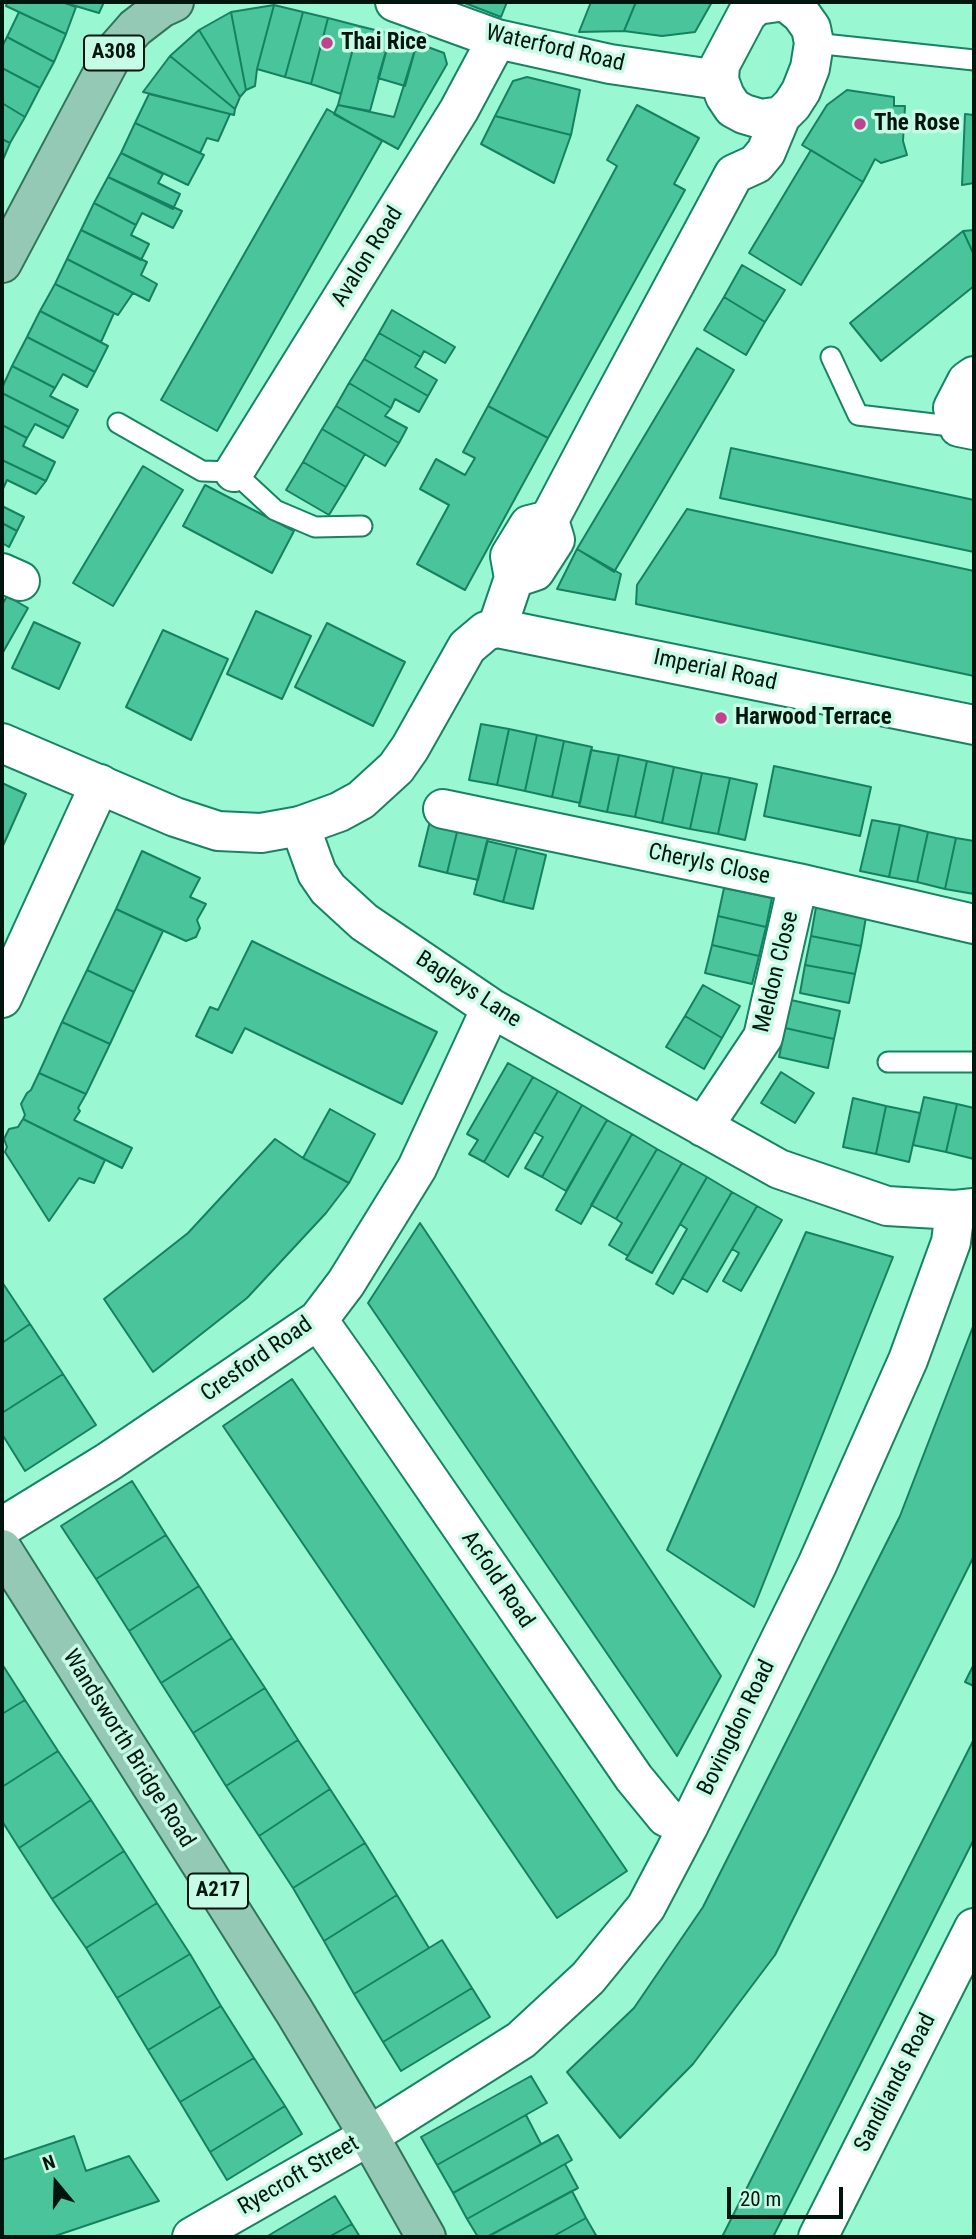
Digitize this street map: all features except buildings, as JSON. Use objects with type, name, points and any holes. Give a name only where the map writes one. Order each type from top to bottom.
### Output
[{"type":"main road","name":"A308","points":[[2,263],[114,52],[135,28],[161,8],[174,2]]},
{"type":"main road","name":"Wandsworth Bridge Road","points":[[2,1549],[294,2011],[426,2237]]},
{"type":"street","name":"Waterford Road","points":[[395,2],[497,39],[610,64],[719,80]]},
{"type":"street","points":[[778,2],[757,5],[747,14],[720,65],[719,80],[733,108],[761,119],[781,116]]},
{"type":"street","points":[[2,743],[175,817],[218,831],[261,834],[300,826],[339,812],[361,800],[396,768],[467,647],[486,631],[497,628],[514,578],[535,571],[551,547],[555,540],[549,520],[734,174],[756,164],[766,152],[781,116],[801,91],[810,68],[814,43],[811,28],[801,14],[786,2]]},
{"type":"street","name":"Avalon Road","points":[[234,472],[459,110],[497,39]]},
{"type":"street","points":[[734,174],[729,154],[744,114]]},
{"type":"street","points":[[966,428],[953,408],[967,381],[974,376]]},
{"type":"street","name":"Imperial Road","points":[[497,628],[974,725]]},
{"type":"street","points":[[2,998],[100,784]]},
{"type":"street","name":"Cheryls Close","points":[[443,809],[798,883],[974,924]]},
{"type":"street","name":"Bagleys Lane","points":[[300,826],[317,873],[328,889],[364,922],[491,1008],[779,1168],[887,1206],[965,1209]]},
{"type":"street","name":"Meldon Close","points":[[703,1127],[763,1037],[798,883]]},
{"type":"street","name":"Cresford Road","points":[[2,1527],[108,1462],[317,1320],[346,1283],[417,1168],[491,1008]]},
{"type":"street","name":"Bovingdon Road","points":[[369,2136],[521,2040],[588,1978],[646,1907],[817,1565],[908,1360],[965,1209]]},
{"type":"street","name":"Acfold Road","points":[[317,1320],[634,1778],[666,1817],[688,1827]]},
{"type":"street","name":"Sandilands Road","points":[[818,2237],[974,1928]]},
{"type":"street","name":"Ryecroft Street","points":[[192,2237],[369,2136]]},
{"type":"lane","points":[[814,43],[974,60]]},
{"type":"lane","points":[[831,357],[859,415],[966,428]]},
{"type":"lane","points":[[118,423],[202,471],[234,472],[275,510],[295,519],[314,527],[362,526]]},
{"type":"lane","points":[[888,1062],[974,1062]]},
{"type":"place","name":"Thai Rice","points":[[327,43]]},
{"type":"place","name":"The Rose","points":[[860,124]]},
{"type":"place","name":"Harwood Terrace","points":[[721,718]]}]
